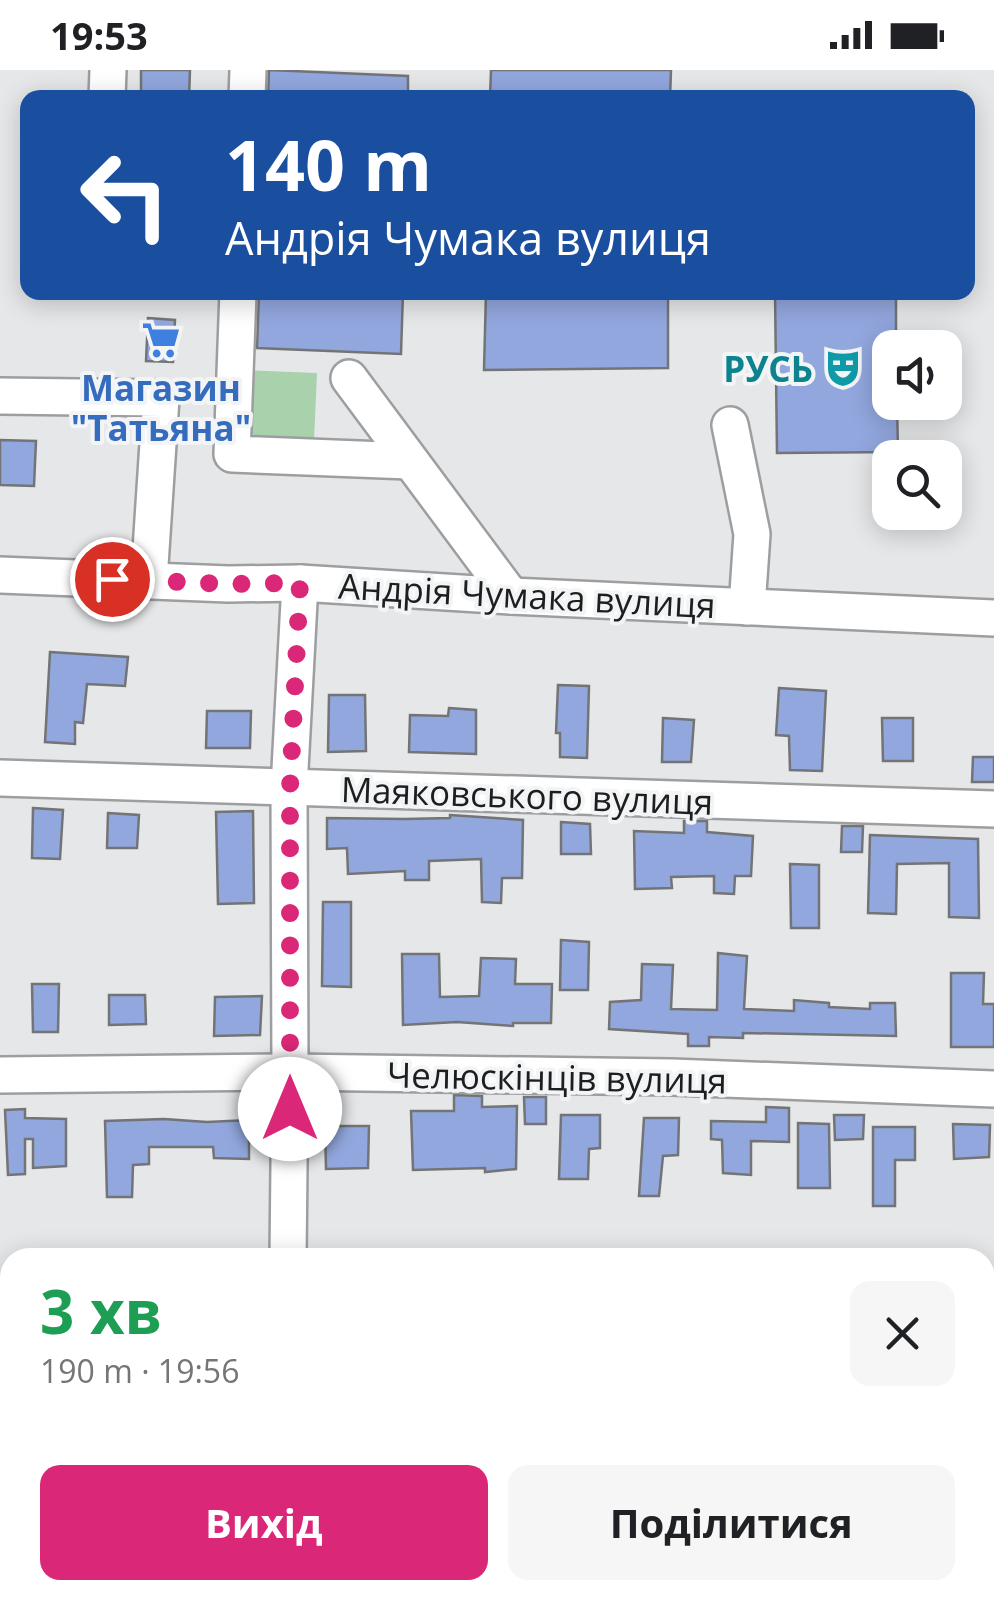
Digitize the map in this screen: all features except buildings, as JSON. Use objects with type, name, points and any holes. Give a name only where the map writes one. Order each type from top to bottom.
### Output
[{"type":"street","points":[[238,300],[232,454],[409,461]]},
{"type":"street","points":[[349,378],[511,596]]},
{"type":"street","points":[[0,396],[161,398],[149,580]]},
{"type":"street","points":[[730,425],[752,534],[747,607]]},
{"type":"street","name":"Андрія Чумака вулиця","points":[[0,575],[300,583],[994,618]]},
{"type":"street","points":[[288,1248],[290,788],[300,583]]},
{"type":"street","name":"Маяковського вулиця","points":[[0,778],[994,809]]},
{"type":"street","name":"Челюскінців вулиця","points":[[0,1076],[290,1072],[672,1078],[994,1089]]},
{"type":"green space","points":[[245,370],[317,373],[314,440],[241,438]]},
{"type":"place","name":"Магазин \"Татьяна\"","points":[[161,340]]},
{"type":"place","name":"РУСЬ","points":[[843,368]]},
{"type":"route","points":[[112,579],[300,583],[290,788],[290,1109]]}]
